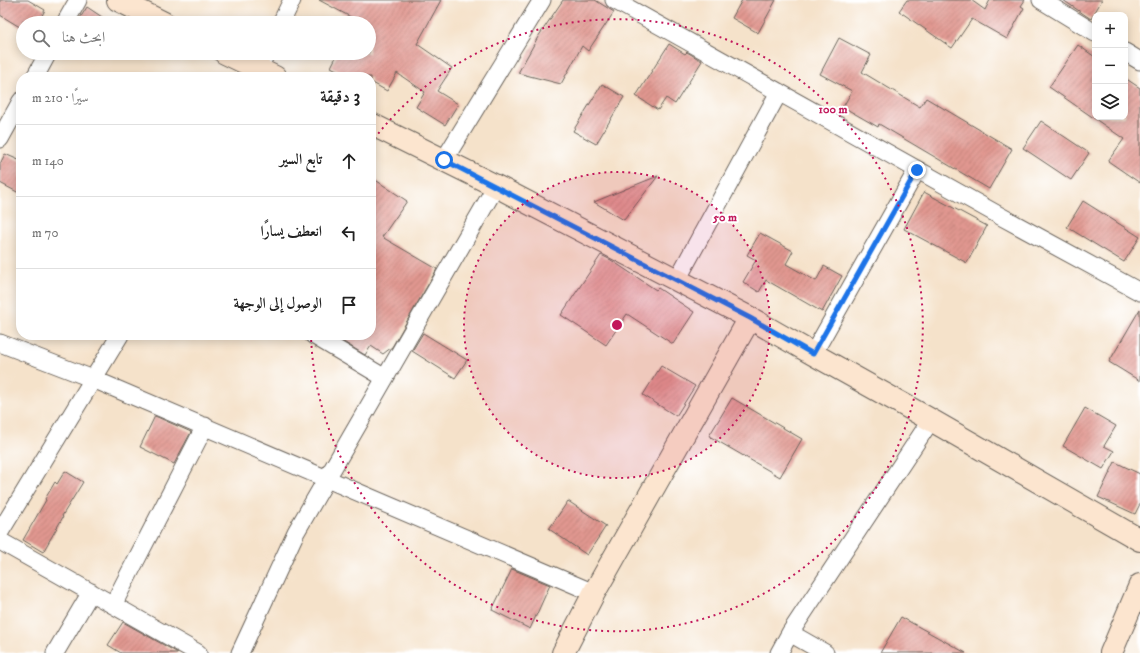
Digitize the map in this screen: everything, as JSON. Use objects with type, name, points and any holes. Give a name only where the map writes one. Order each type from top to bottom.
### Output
[{"type":"street","points":[[69,16],[78,0]]},
{"type":"street","points":[[118,0],[150,16]]},
{"type":"street","points":[[284,16],[292,0]]},
{"type":"street","points":[[444,160],[542,0]]},
{"type":"street","points":[[614,0],[917,170],[1140,292]]},
{"type":"street","points":[[1041,0],[1092,31]]},
{"type":"street","points":[[1128,54],[1140,61]]},
{"type":"street","points":[[38,72],[44,60]]},
{"type":"street","points":[[248,60],[267,66]]},
{"type":"street","points":[[677,280],[779,92]]},
{"type":"street","points":[[0,139],[16,110]]},
{"type":"street","points":[[376,126],[496,186],[750,318],[1140,540]]},
{"type":"street","points":[[813,354],[917,170]]},
{"type":"street","points":[[240,653],[296,532],[496,186]]},
{"type":"street","points":[[563,653],[594,593],[750,318]]},
{"type":"street","points":[[0,532],[117,340]]},
{"type":"street","points":[[321,340],[385,378]]},
{"type":"street","points":[[0,343],[93,379],[205,426],[594,593]]},
{"type":"street","points":[[779,653],[790,633],[931,420]]},
{"type":"street","points":[[113,605],[205,426]]},
{"type":"street","points":[[0,541],[198,653]]},
{"type":"street","points":[[1111,653],[1140,585]]},
{"type":"street","points":[[55,653],[91,592]]},
{"type":"street","points":[[790,633],[825,653]]},
{"type":"building","points":[[0,0],[28,0],[45,10],[42,16],[16,16],[16,25],[0,15]]},
{"type":"building","points":[[319,0],[441,0],[417,44],[452,68],[437,91],[458,104],[445,125],[416,107],[425,92],[397,73],[387,91],[376,85],[376,72],[340,72],[331,67],[334,60],[376,60],[376,16],[349,16]]},
{"type":"building","points":[[563,0],[595,0],[614,12],[588,51],[582,46],[561,84],[518,73],[538,37]]},
{"type":"building","points":[[742,0],[776,0],[758,33],[732,18]]},
{"type":"building","points":[[907,0],[971,0],[985,10],[990,0],[1025,0],[1021,6],[1024,8],[1007,39],[972,19],[952,48],[899,11]]},
{"type":"building","points":[[1063,0],[1102,0],[1095,12],[1092,12],[1091,19]]},
{"type":"building","points":[[87,7],[100,16],[81,16]]},
{"type":"building","points":[[839,38],[871,55],[862,72],[920,107],[926,98],[1012,149],[989,189],[879,124],[878,127],[843,107],[852,91],[820,74]]},
{"type":"building","points":[[669,44],[685,54],[687,52],[702,61],[675,104],[666,98],[658,110],[636,96]]},
{"type":"building","points":[[1078,45],[1092,55],[1092,117],[1049,87]]},
{"type":"building","points":[[1128,80],[1140,88],[1140,183],[1108,161],[1124,139],[1097,120],[1128,120]]},
{"type":"building","points":[[602,84],[624,97],[596,144],[573,131]]},
{"type":"building","points":[[1041,121],[1089,153],[1071,180],[1023,148]]},
{"type":"building","points":[[5,154],[16,159],[16,191],[0,183],[0,164]]},
{"type":"building","points":[[658,176],[624,220],[594,202],[633,186]]},
{"type":"building","points":[[376,180],[407,201],[382,237],[437,269],[392,347],[383,354],[371,346],[365,355],[340,340],[376,340]]},
{"type":"building","points":[[924,192],[987,226],[967,263],[904,229]]},
{"type":"building","points":[[1083,201],[1140,237],[1124,262],[1067,227]]},
{"type":"building","points":[[760,233],[793,251],[786,264],[816,281],[824,266],[842,276],[822,312],[766,280],[759,292],[743,282],[756,260],[747,255]]},
{"type":"building","points":[[601,255],[656,290],[658,288],[694,312],[673,344],[627,314],[606,345],[561,315]]},
{"type":"building","points":[[1140,309],[1140,381],[1109,362]]},
{"type":"building","points":[[423,333],[467,360],[455,378],[412,351]]},
{"type":"building","points":[[661,366],[695,386],[676,416],[643,395]]},
{"type":"building","points":[[732,398],[802,439],[780,477],[709,436]]},
{"type":"building","points":[[1085,408],[1116,426],[1104,446],[1114,451],[1103,469],[1063,446]]},
{"type":"building","points":[[155,416],[191,432],[174,464],[140,447]]},
{"type":"building","points":[[1115,462],[1140,474],[1140,504],[1135,514],[1098,497]]},
{"type":"building","points":[[65,471],[83,482],[62,516],[63,517],[43,552],[23,540],[55,482],[57,484]]},
{"type":"building","points":[[568,501],[606,526],[587,555],[549,529]]},
{"type":"building","points":[[512,569],[550,585],[530,629],[492,610]]},
{"type":"building","points":[[901,617],[966,653],[880,653]]},
{"type":"building","points":[[123,622],[178,653],[121,653],[108,645]]},
{"type":"route","points":[[444,160],[750,318],[813,354],[917,170]]}]
